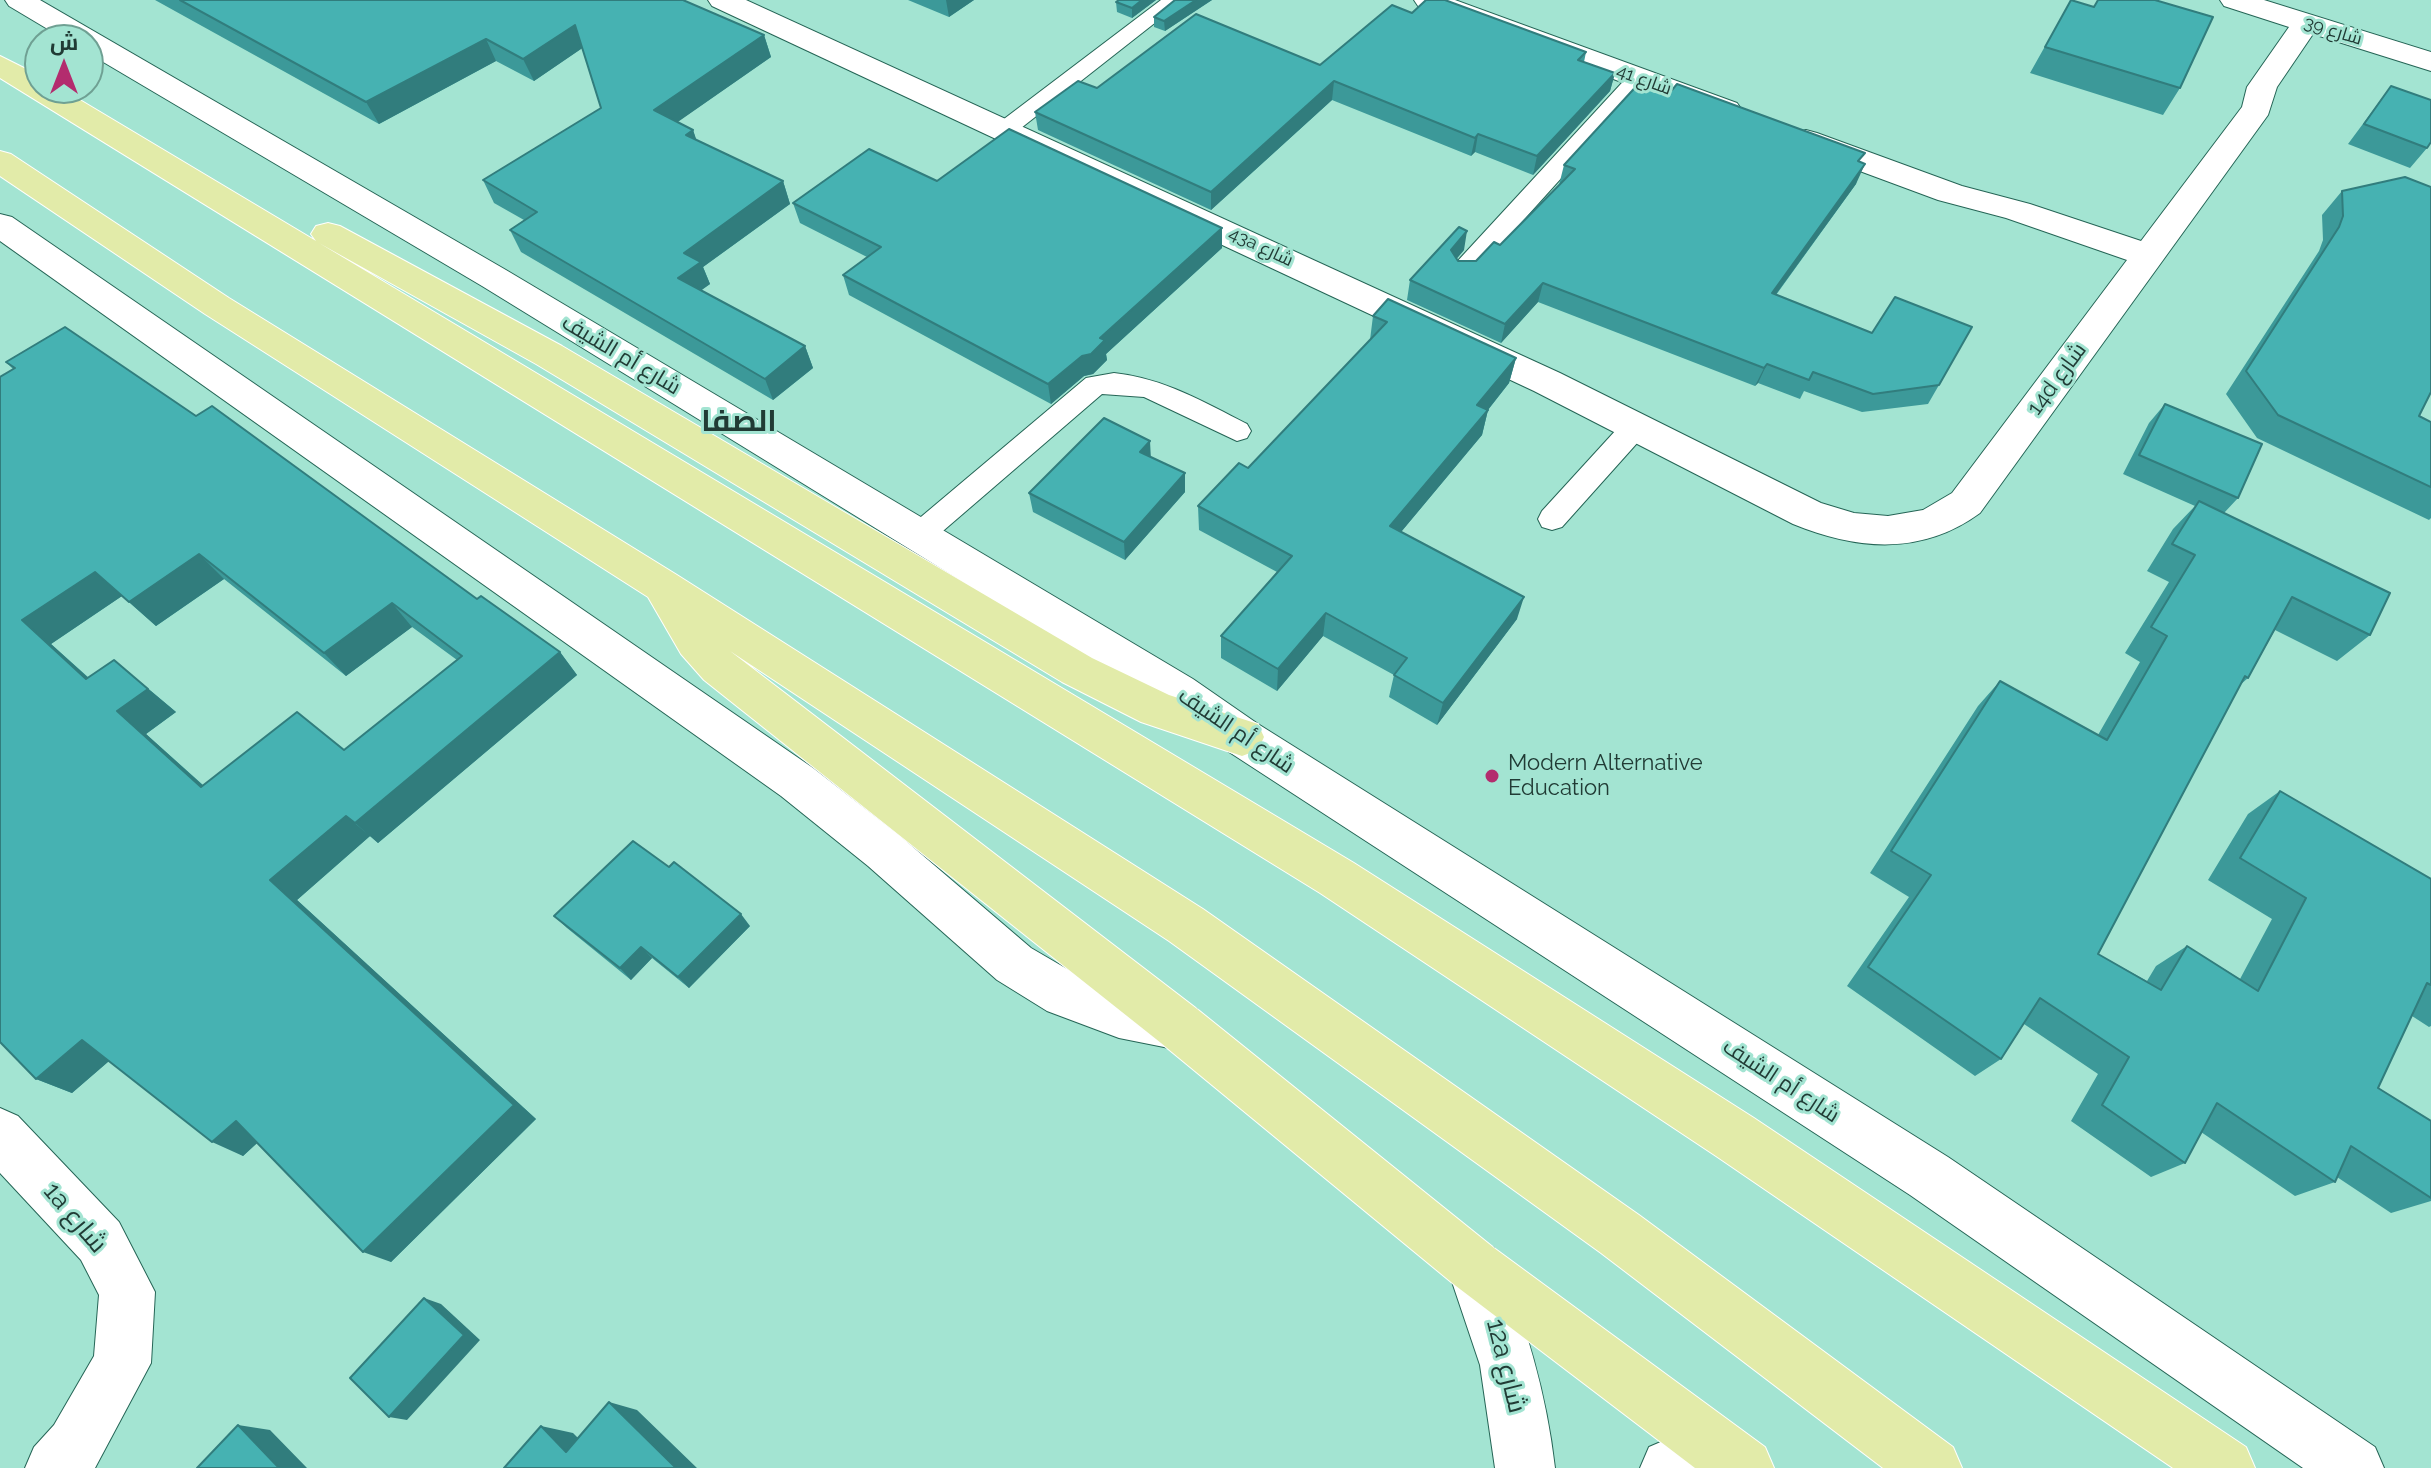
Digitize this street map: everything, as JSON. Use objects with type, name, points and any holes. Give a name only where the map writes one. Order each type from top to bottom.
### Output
[{"type":"main road","points":[[0,65],[1337,878],[1748,1146],[2225,1468]]},
{"type":"main road","points":[[0,161],[217,306],[663,586],[1186,925],[1607,1225],[1932,1468]]},
{"type":"main road","points":[[191,183],[230,185],[259,196],[549,355],[1077,670],[1156,709],[1242,737]]},
{"type":"main road","points":[[663,586],[677,615],[719,668],[1179,1026],[1475,1267],[1744,1468]]},
{"type":"street","name":"شارع أم الشيف","points":[[19,0],[60,24]]},
{"type":"street","name":"43a شارع","points":[[722,0],[1008,127],[1637,425],[1795,506]]},
{"type":"street","name":"شارع 41","points":[[1428,0],[2140,266]]},
{"type":"street","name":"شارع 39","points":[[2234,0],[2431,62]]},
{"type":"street","name":"14d شارع","points":[[2257,108],[2262,87],[2306,23]]},
{"type":"street","name":"14d شارع","points":[[1795,506],[1836,524],[1881,532],[1923,528],[1948,518],[1966,503],[2257,108],[2287,88],[2341,33]]},
{"type":"street","name":"شارع أم الشيف","points":[[104,49],[494,278],[1178,692],[1242,737],[1929,1176],[2354,1468]]},
{"type":"street","points":[[0,225],[797,782],[884,851],[1014,964],[1064,994],[1119,1014],[1179,1026]]},
{"type":"street","name":"1a شارع","points":[[0,1134],[100,1241],[127,1292],[122,1363],[75,1446],[55,1468]]},
{"type":"street","name":"12a شارع","points":[[1475,1267],[1501,1328],[1511,1368],[1525,1468]]},
{"type":"street","points":[[1670,1468],[1714,1468]]},
{"type":"lane","points":[[1008,127],[1174,0]]},
{"type":"lane","points":[[1463,271],[1639,78]]},
{"type":"lane","points":[[919,535],[1095,385],[1114,380],[1140,384],[1237,431]]},
{"type":"lane","points":[[1552,519],[1637,425]]},
{"type":"building","points":[[180,0],[683,0],[764,35],[654,110],[693,130],[686,135],[783,181],[684,253],[701,262],[678,278],[805,346],[765,379],[510,230],[537,212],[483,180],[601,108],[575,25],[523,59],[486,39],[366,102]]},
{"type":"building","points":[[1142,0],[1132,8],[1116,2]]},
{"type":"building","points":[[1175,0],[1196,0],[1164,21],[1154,17]]},
{"type":"building","points":[[1426,0],[1445,0],[1586,52],[1578,60],[1615,73],[1537,156],[1478,134],[1475,138],[1334,81],[1211,192],[1035,112],[1078,81],[1097,88],[1196,14],[1320,65],[1392,5],[1412,13]]},
{"type":"building","points":[[2071,0],[2094,7],[2098,0],[2155,0],[2213,17],[2180,88],[2045,47]]},
{"type":"building","points":[[1642,80],[1672,90],[1677,84],[1865,153],[1858,161],[1865,164],[1772,293],[1872,333],[1895,297],[1972,327],[1939,385],[1873,394],[1813,372],[1809,380],[1767,364],[1764,368],[1543,283],[1505,324],[1410,280],[1459,227],[1467,231],[1451,250],[1458,261],[1476,261],[1494,242],[1500,245],[1575,169],[1564,165]]},
{"type":"building","points":[[2391,86],[2431,100],[2431,142],[2427,148],[2364,124]]},
{"type":"building","points":[[1009,129],[1222,228],[1100,338],[1105,340],[1091,354],[1082,356],[1048,384],[843,275],[881,247],[793,203],[869,149],[937,181]]},
{"type":"building","points":[[2405,177],[2431,187],[2431,392],[2419,416],[2431,422],[2431,487],[2278,415],[2246,371],[2339,227],[2343,216],[2342,191]]},
{"type":"building","points":[[1388,299],[1516,358],[1477,405],[1488,410],[1390,526],[1524,597],[1443,703],[1394,675],[1407,658],[1326,613],[1278,669],[1221,636],[1292,556],[1198,506],[1239,463],[1248,468],[1387,322],[1373,316]]},
{"type":"building","points":[[65,327],[196,416],[212,406],[477,599],[481,596],[560,652],[355,823],[346,816],[270,880],[514,1105],[363,1252],[236,1121],[212,1142],[82,1040],[36,1079],[0,1042],[0,377],[15,368],[6,362]],"holes":[[[199,554],[324,653],[392,603],[462,656],[344,750],[297,712],[201,787],[117,711],[148,689],[114,660],[86,679],[22,620],[95,572],[129,602]]]},
{"type":"building","points":[[2165,404],[2262,444],[2238,498],[2139,455]]},
{"type":"building","points":[[1104,418],[1150,441],[1140,452],[1185,473],[1124,542],[1029,493]]},
{"type":"building","points":[[2199,501],[2390,593],[2370,635],[2292,597],[2248,678],[2245,676],[2098,954],[2161,990],[2187,946],[2258,991],[2306,898],[2240,858],[2280,791],[2431,879],[2431,985],[2427,983],[2378,1088],[2431,1121],[2431,1198],[2351,1146],[2335,1182],[2217,1103],[2185,1163],[2102,1105],[2129,1057],[2040,998],[2001,1059],[1868,967],[1931,875],[1891,851],[2000,681],[2107,740],[2167,636],[2151,627],[2195,555],[2172,544]]},
{"type":"building","points":[[633,841],[669,867],[674,862],[741,914],[678,977],[641,947],[620,968],[554,916]]},
{"type":"building","points":[[424,1298],[464,1335],[389,1417],[350,1378]]},
{"type":"building","points":[[609,1402],[676,1468],[504,1468],[541,1426],[566,1452]]},
{"type":"building","points":[[238,1425],[279,1468],[197,1468]]},
{"type":"place","name":"Modern Alternative Education","points":[[1492,776]]},
{"type":"district","name":"الصفا","points":[[739,422]]}]
